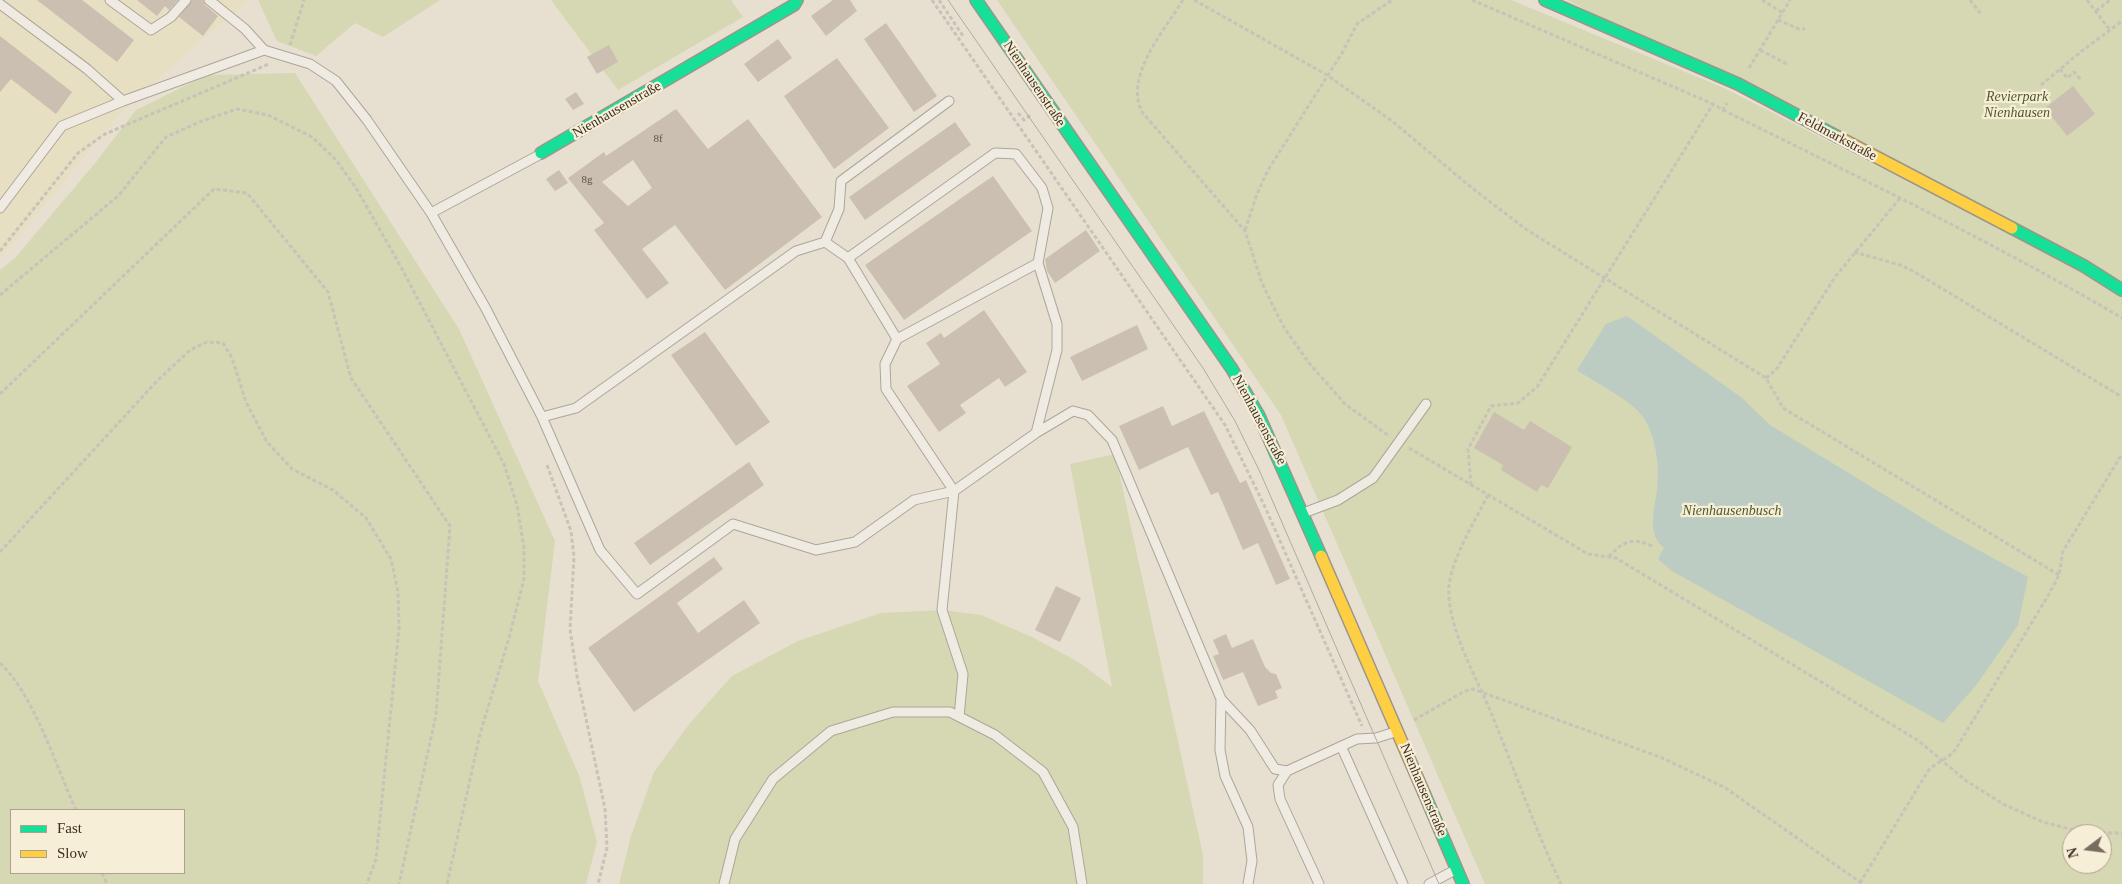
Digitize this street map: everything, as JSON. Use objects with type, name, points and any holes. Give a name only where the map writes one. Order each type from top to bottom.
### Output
[{"type":"main road","name":"Nienhausenstraße","points":[[541,153],[794,6],[797,0]]},
{"type":"main road","name":"Nienhausenstraße","points":[[976,0],[1232,369],[1259,416],[1304,513],[1463,884]]},
{"type":"main road","name":"Feldmarkstraße","points":[[1545,0],[1738,84],[2084,266],[2122,290]]},
{"type":"lane","points":[[110,0],[151,30],[171,17],[186,0]]},
{"type":"lane","points":[[209,0],[245,29],[264,50],[310,64],[336,81],[367,120],[431,213],[485,307],[542,417],[600,550],[636,594],[733,524],[816,550],[855,542],[914,500],[954,491],[1036,432],[1073,411],[1088,415],[1112,440],[1221,699],[1250,730],[1275,769],[1287,771]]},
{"type":"lane","points":[[0,4],[87,69],[123,101]]},
{"type":"lane","points":[[0,208],[62,126],[123,101],[264,50]]},
{"type":"lane","points":[[542,417],[576,408],[796,251],[825,242],[839,209],[841,180],[949,101]]},
{"type":"lane","points":[[848,258],[995,152],[1016,154],[1042,188],[1048,208],[1038,264],[1057,324],[1057,350],[1036,432]]},
{"type":"lane","name":"Nienhausenstraße","points":[[431,213],[541,153]]},
{"type":"lane","points":[[825,242],[848,258],[897,339]]},
{"type":"lane","points":[[959,717],[963,674],[942,610],[954,491],[886,389],[885,364],[897,339],[1038,264]]},
{"type":"lane","points":[[1304,513],[1338,500],[1373,478],[1400,443],[1426,404]]},
{"type":"lane","points":[[1221,699],[1220,750],[1225,776],[1248,827],[1252,861],[1248,884]]},
{"type":"lane","points":[[724,884],[735,839],[773,779],[831,731],[893,712],[950,712],[994,735],[1043,772],[1073,827],[1082,884]]},
{"type":"lane","points":[[1319,884],[1280,798],[1278,785],[1287,771],[1357,739],[1376,738],[1397,731]]},
{"type":"lane","points":[[1342,746],[1403,884]]},
{"type":"lane","points":[[1429,884],[1457,869]]},
{"type":"path","points":[[0,251],[78,153],[105,134],[270,64],[285,66],[304,0]]},
{"type":"path","points":[[932,0],[1225,426],[1265,507],[1367,739]]},
{"type":"path","points":[[939,0],[963,36]]},
{"type":"path","points":[[1183,0],[1143,65],[1136,92],[1137,102],[1153,125],[1245,230],[1262,283],[1285,329],[1309,363],[1345,404],[1362,419],[1470,485],[1588,554],[1616,558],[1919,741],[1984,793],[2023,815],[2085,833],[2122,834]]},
{"type":"path","points":[[1194,0],[1328,75],[1392,121],[1472,188],[1527,230],[1766,378],[1783,408],[2059,575]]},
{"type":"path","points":[[1245,230],[1257,194],[1268,170],[1328,75],[1357,24],[1392,0]]},
{"type":"path","points":[[1472,0],[1713,104],[1900,198],[2071,288],[2122,318]]},
{"type":"path","points":[[1762,0],[1783,13]]},
{"type":"path","points":[[1724,110],[1790,0]]},
{"type":"path","points":[[1970,0],[1981,14]]},
{"type":"path","points":[[2087,0],[2110,30]]},
{"type":"path","points":[[2096,11],[2110,0]]},
{"type":"path","points":[[1778,20],[1799,29],[1805,29]]},
{"type":"path","points":[[2041,85],[2122,22]]},
{"type":"path","points":[[1760,50],[1786,64]]},
{"type":"path","points":[[2060,70],[2067,78],[2074,72],[2081,80]]},
{"type":"path","points":[[1470,485],[1468,449],[1491,406],[1518,403],[1537,387],[1603,278],[1713,104]]},
{"type":"path","points":[[0,295],[118,196],[166,137],[202,121],[237,109],[268,115],[312,138],[336,160],[356,188],[400,265],[504,464],[517,505],[523,539],[524,579],[509,638],[480,734],[447,884]]},
{"type":"path","points":[[1766,378],[1776,370],[1822,297],[1854,252],[1918,180]]},
{"type":"path","points":[[0,394],[214,189],[247,193],[328,292],[351,378],[450,526],[436,715],[399,884]]},
{"type":"path","points":[[1854,252],[1900,265],[1913,271],[2122,398]]},
{"type":"path","points":[[0,552],[157,381],[190,350],[207,342],[223,344],[232,358],[246,402],[267,442],[292,468],[333,490],[366,518],[391,559],[398,592],[399,628],[376,859],[367,884]]},
{"type":"path","points":[[1397,731],[1465,691],[1482,692],[1660,757],[1724,787],[1825,856],[1861,884],[1928,771],[1952,755],[1957,747],[2059,575],[2063,551],[2122,454]]},
{"type":"path","points":[[544,456],[571,531],[574,557],[570,629],[576,676],[605,808],[607,848],[598,884]]},
{"type":"path","points":[[1488,495],[1459,555],[1449,586],[1456,626],[1561,884]]},
{"type":"path","points":[[1609,558],[1620,545],[1631,541],[1641,541],[1652,546]]},
{"type":"path","points":[[0,663],[11,674],[24,694],[76,809]]},
{"type":"shaded area","points":[[0,0],[251,0],[203,38],[117,117],[0,259]]},
{"type":"shaded area","points":[[1627,316],[1742,398],[1770,425],[1947,533],[2028,577],[2018,625],[1977,684],[1943,723],[1672,571],[1658,559],[1664,548],[1658,542],[1653,529],[1658,470],[1653,438],[1649,428],[1633,406],[1577,370],[1606,324]]},
{"type":"green space","points":[[258,0],[440,0],[383,37],[355,23],[316,56],[277,41]]},
{"type":"green space","points":[[551,0],[731,0],[743,17],[618,90]]},
{"type":"green space","name":"Nienhausenbusch","points":[[997,0],[1511,0],[1724,88],[2122,291],[2122,884],[1485,884],[1281,415]]},
{"type":"green space","name":"Revierpark Nienhausen","points":[[1567,0],[2122,0],[2122,288]]},
{"type":"green space","points":[[295,73],[459,329],[555,541],[538,681],[579,775],[597,842],[586,884],[0,884],[0,270],[15,258],[96,162],[136,110],[207,75]]},
{"type":"green space","points":[[1115,454],[1203,855],[1203,884],[619,884],[631,836],[654,772],[690,723],[732,676],[798,641],[881,613],[942,610],[981,615],[1032,637],[1080,663],[1112,687],[1070,464]]},
{"type":"building","points":[[37,0],[82,0],[134,40],[117,62]]},
{"type":"building","points":[[137,0],[178,0],[169,10],[165,6],[157,16]]},
{"type":"building","points":[[192,0],[203,0],[205,5],[218,16],[203,36],[179,17]]},
{"type":"building","points":[[833,0],[850,0],[857,11],[826,36],[811,16]]},
{"type":"building","points":[[886,23],[937,96],[914,112],[864,39]]},
{"type":"building","points":[[0,36],[72,92],[56,114],[11,79],[0,92]]},
{"type":"building","points":[[778,39],[792,58],[758,82],[744,64]]},
{"type":"building","points":[[609,45],[618,62],[597,74],[587,57]]},
{"type":"building","points":[[837,58],[889,128],[834,169],[784,96]]},
{"type":"building","points":[[2073,86],[2095,114],[2067,136],[2045,108]]},
{"type":"building","points":[[576,92],[584,104],[573,110],[565,99]]},
{"type":"building","points":[[676,109],[708,149],[748,119],[822,217],[725,290],[675,225],[642,249],[669,283],[647,299],[594,230],[604,223],[568,178],[604,152],[606,156]],"holes":[[[633,160],[652,188],[628,206],[602,182]]]},
{"type":"building","points":[[955,122],[971,145],[865,220],[849,197]]},
{"type":"building","points":[[559,170],[568,183],[555,191],[546,179]]},
{"type":"building","points":[[993,176],[1032,231],[904,320],[865,265]]},
{"type":"building","points":[[1086,230],[1100,251],[1055,283],[1047,271],[1045,259]]},
{"type":"building","points":[[984,310],[1027,372],[1005,387],[999,378],[960,405],[966,413],[939,432],[907,386],[940,364],[926,343],[941,333],[944,338]]},
{"type":"building","points":[[1137,325],[1148,349],[1082,381],[1070,357]]},
{"type":"building","points":[[705,332],[770,422],[736,446],[671,355]]},
{"type":"building","points":[[1163,406],[1172,426],[1204,411],[1240,483],[1246,480],[1290,579],[1276,585],[1258,543],[1243,550],[1218,492],[1211,495],[1188,447],[1139,470],[1119,426]]},
{"type":"building","points":[[1494,412],[1524,430],[1530,421],[1572,447],[1548,488],[1541,485],[1537,492],[1501,470],[1503,465],[1474,448]]},
{"type":"building","points":[[749,462],[764,485],[650,565],[634,543]]},
{"type":"building","points":[[714,557],[723,569],[677,603],[698,633],[744,600],[760,623],[634,712],[588,648]]},
{"type":"building","points":[[1056,586],[1081,598],[1060,642],[1035,630]]},
{"type":"building","points":[[1226,634],[1232,648],[1253,639],[1265,667],[1271,673],[1276,674],[1282,688],[1275,691],[1278,698],[1258,706],[1243,672],[1223,680],[1213,656],[1219,654],[1213,640]]},
{"type":"tram line","points":[[948,0],[1203,368],[1235,421],[1260,472],[1439,884]]},
{"type":"traffic: fast","points":[[541,153],[794,5],[797,0]]},
{"type":"traffic: fast","points":[[976,0],[1232,369],[1259,416],[1321,556]]},
{"type":"traffic: fast","points":[[1545,0],[1738,84],[1838,137]]},
{"type":"traffic: fast","points":[[2012,228],[2084,266],[2122,290]]},
{"type":"traffic: fast","points":[[1424,793],[1463,884]]},
{"type":"traffic: slow","points":[[1838,137],[2012,228]]},
{"type":"traffic: slow","points":[[1321,556],[1424,793]]}]
